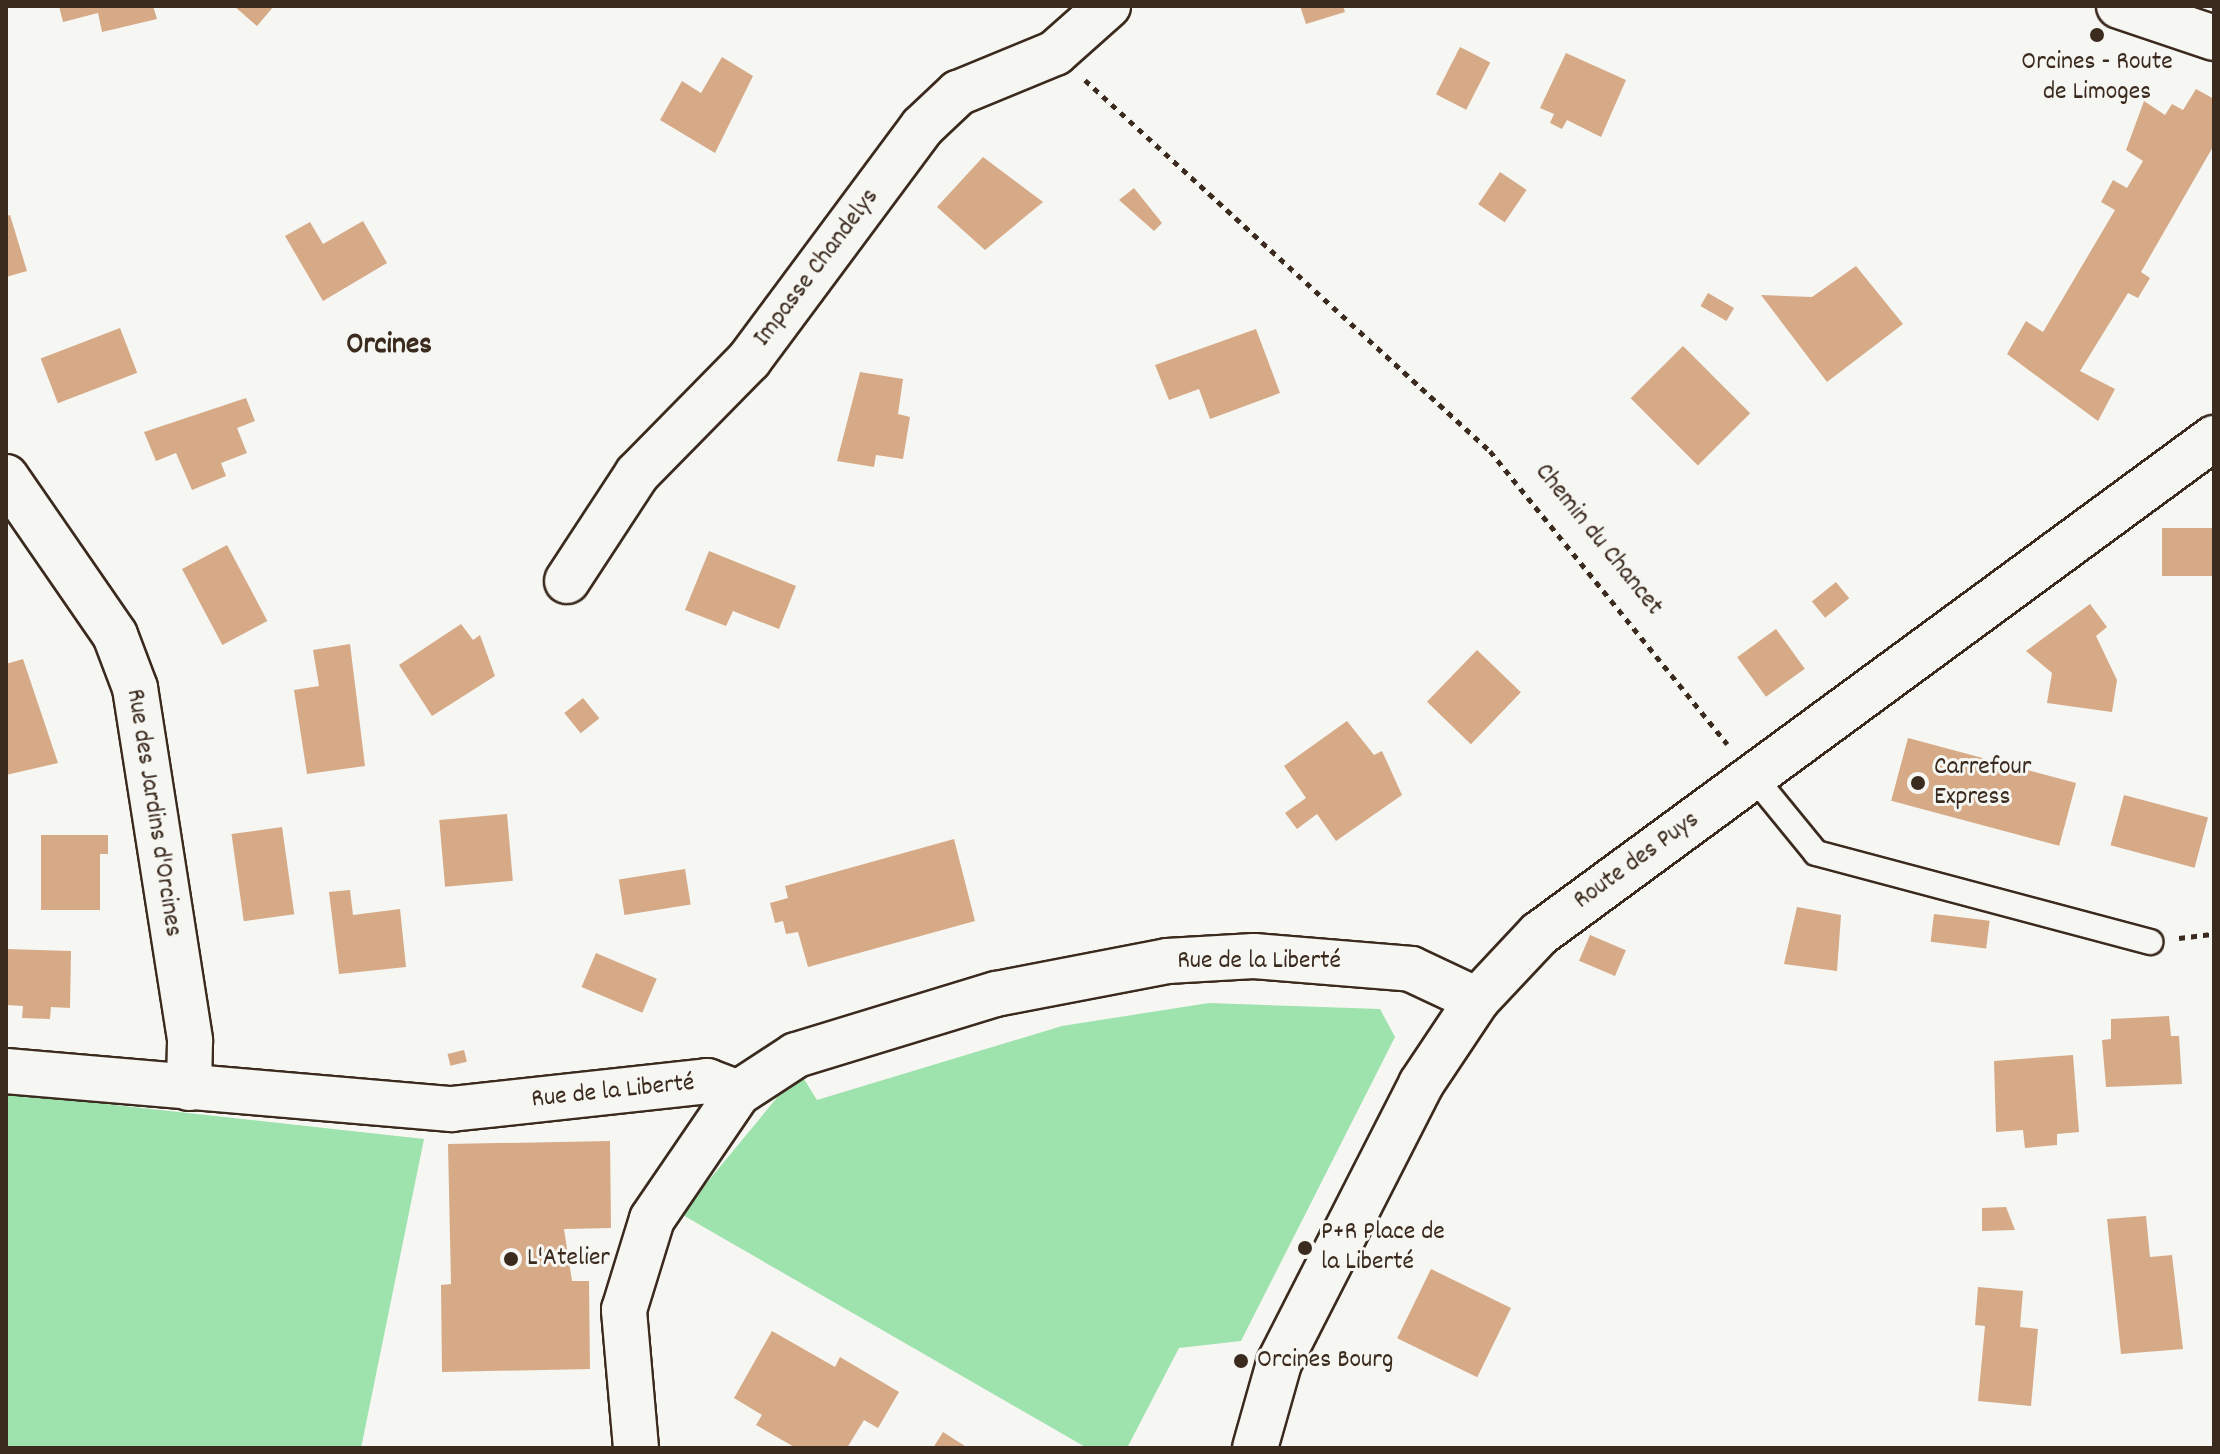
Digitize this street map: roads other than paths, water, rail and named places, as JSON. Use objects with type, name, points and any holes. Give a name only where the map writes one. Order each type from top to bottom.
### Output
[{"type":"street","name":"Impasse Chandelys","points":[[567,581],[637,474],[749,360],[922,127],[958,93],[1055,53],[1108,6]]},
{"type":"street","points":[[2119,6],[2214,38]]},
{"type":"street","name":"Route des Puys","points":[[1255,1448],[1279,1363],[1421,1084],[1477,1000],[1539,934],[2214,438]]},
{"type":"street","name":"Rue des Jardins d'Orcines","points":[[6,477],[115,635],[135,688],[190,1041],[189,1088]]},
{"type":"street","name":"Rue de la Liberté","points":[[6,1071],[451,1109],[707,1081],[738,1093],[796,1055],[824,1046],[996,994],[1167,961],[1254,956],[1411,969],[1477,1000]]},
{"type":"street","points":[[636,1448],[624,1310],[652,1219],[738,1093]]},
{"type":"lane","points":[[1753,776],[1816,853],[2150,942]]},
{"type":"place","name":"Orcines - Route de Limoges","points":[[2097,35]]},
{"type":"place","name":"Carrefour Express","points":[[1918,783]]},
{"type":"place","name":"P+R Place de la Liberté","points":[[1305,1248]]},
{"type":"place","name":"L'Atelier","points":[[511,1259]]},
{"type":"place","name":"Orcines Bourg","points":[[1241,1361]]},
{"type":"district","name":"Orcines","points":[[389,347]]}]
